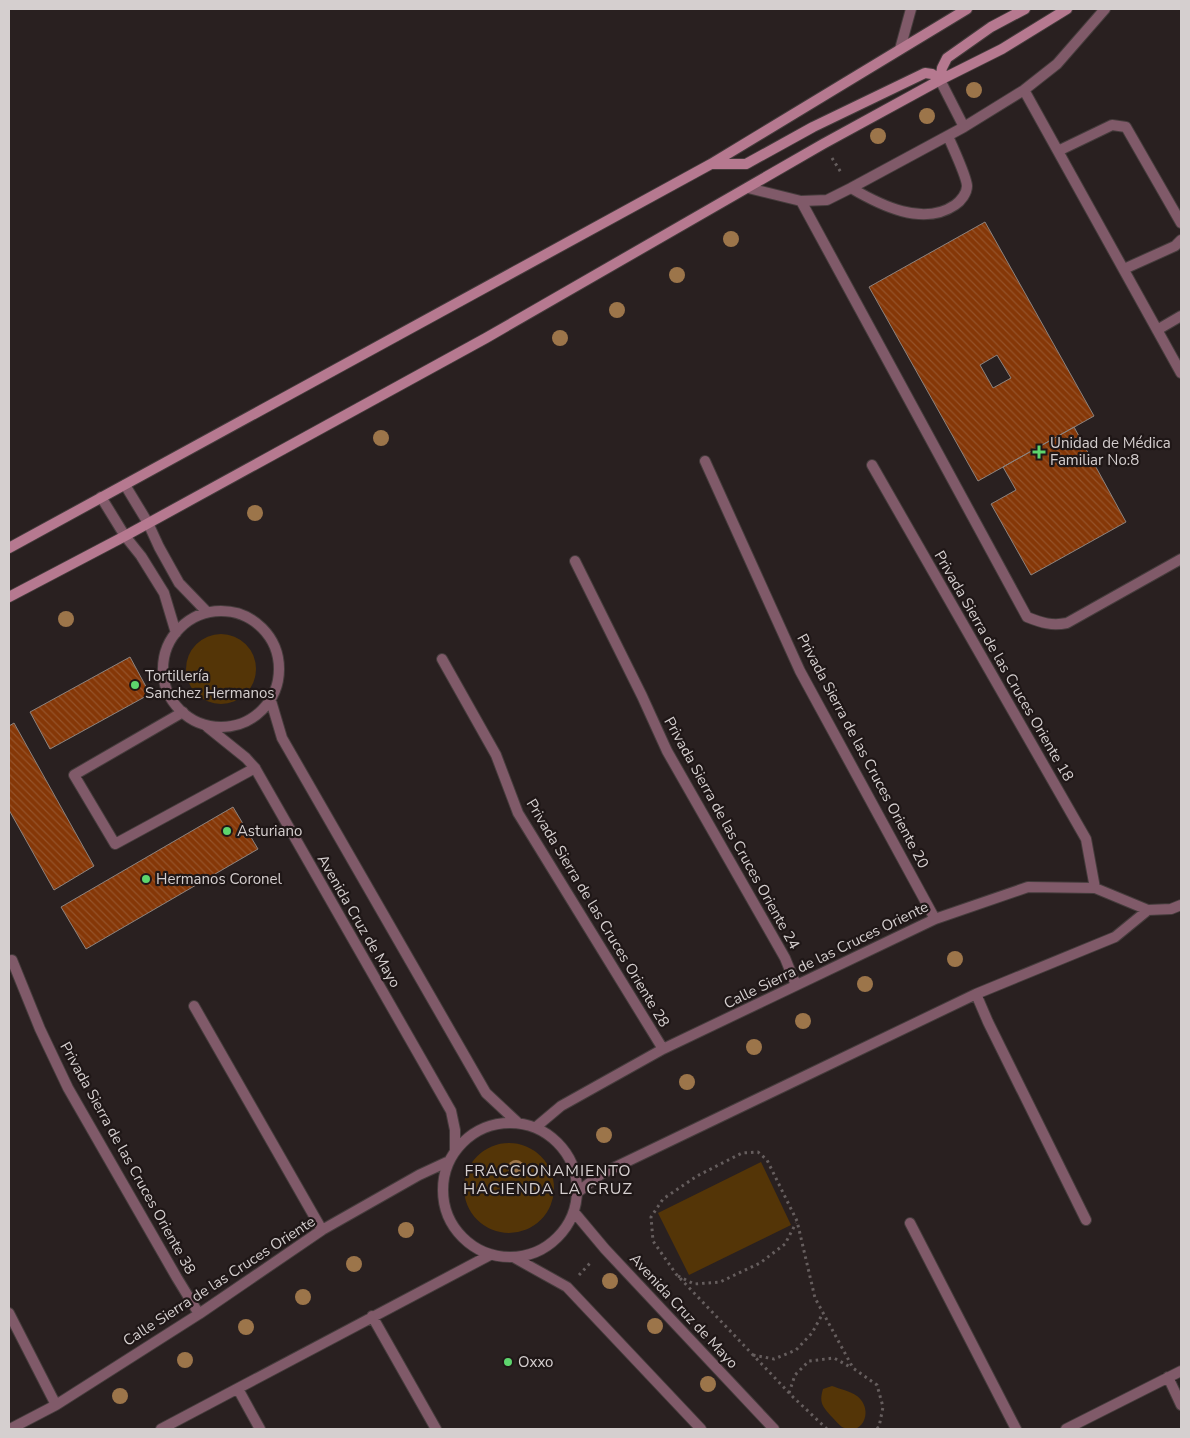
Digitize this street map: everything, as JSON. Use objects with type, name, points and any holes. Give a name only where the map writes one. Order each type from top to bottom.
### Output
[{"type":"main road","points":[[9,548],[711,164],[968,9]]},
{"type":"main road","points":[[940,80],[942,68],[947,58],[991,28],[1025,9]]},
{"type":"main road","points":[[9,597],[125,536],[495,333],[823,144],[940,80],[1002,50],[1067,9]]},
{"type":"main road","points":[[711,164],[746,164],[813,127],[925,73],[932,74],[940,80]]},
{"type":"street","points":[[900,49],[911,9]]},
{"type":"street","points":[[748,188],[801,201],[827,200],[851,188],[964,127],[1024,90],[1057,64],[1105,9]]},
{"type":"street","points":[[940,80],[964,127]]},
{"type":"street","points":[[1024,90],[1181,373]]},
{"type":"street","points":[[1058,151],[1112,125],[1126,128],[1181,223]]},
{"type":"street","points":[[851,188],[868,198],[898,211],[932,214],[949,210],[959,203],[965,194],[967,185],[948,136]]},
{"type":"street","points":[[801,201],[1027,617],[1043,624],[1056,625],[1067,623],[1181,559]]},
{"type":"street","points":[[1124,270],[1175,246],[1181,240]]},
{"type":"street","points":[[1157,330],[1181,316]]},
{"type":"street","name":"Privada Sierra de las Cruces Oriente 20","points":[[705,461],[800,671],[935,918]]},
{"type":"street","name":"Privada Sierra de las Cruces Oriente 18","points":[[872,465],[1086,840],[1095,888]]},
{"type":"street","points":[[124,485],[148,523],[158,547],[179,583],[207,612]]},
{"type":"street","points":[[101,498],[125,536],[142,556],[164,593],[176,633]]},
{"type":"street","name":"Privada Sierra de las Cruces Oriente 24","points":[[575,561],[668,751],[785,958],[796,985]]},
{"type":"street","points":[[232,611],[253,620],[269,635],[278,657],[279,679],[271,701],[258,715],[242,724],[224,728],[205,725],[190,718],[169,695],[164,679],[163,663],[170,640],[186,622],[207,612],[232,611]]},
{"type":"street","name":"Privada Sierra de las Cruces Oriente 28","points":[[442,659],[496,755],[518,813],[663,1049]]},
{"type":"street","name":"Avenida Cruz de Mayo","points":[[271,701],[282,738],[486,1094],[516,1122]]},
{"type":"street","points":[[183,712],[74,775],[115,844],[255,768]]},
{"type":"street","name":"Avenida Cruz de Mayo","points":[[205,725],[246,758],[255,768],[451,1111],[455,1130],[456,1150]]},
{"type":"street","name":"Calle Sierra de las Cruces Oriente","points":[[536,1127],[561,1106],[663,1049],[935,918],[1028,887],[1095,888],[1148,910],[1171,909],[1181,904]]},
{"type":"street","points":[[578,1192],[601,1174],[976,994],[1114,937],[1148,910]]},
{"type":"street","name":"Privada Sierra de las Cruces Oriente 38","points":[[12,960],[40,1029],[68,1088],[199,1314]]},
{"type":"street","points":[[976,994],[1086,1220]]},
{"type":"street","points":[[194,1006],[322,1230]]},
{"type":"street","points":[[515,1258],[540,1251],[561,1235],[574,1212],[578,1192],[575,1172],[567,1153],[554,1138],[536,1127],[516,1122],[488,1125],[464,1139],[447,1162],[442,1184],[443,1206],[452,1226],[467,1243],[490,1255],[515,1258],[567,1287],[701,1429]]},
{"type":"street","name":"Calle Sierra de las Cruces Oriente","points":[[10,1429],[56,1404],[199,1314],[322,1230],[447,1162]]},
{"type":"street","name":"Avenida Cruz de Mayo","points":[[574,1212],[605,1249],[774,1429]]},
{"type":"street","points":[[910,1223],[1016,1429]]},
{"type":"street","points":[[160,1429],[490,1255]]},
{"type":"street","points":[[9,1313],[56,1404]]},
{"type":"street","points":[[372,1316],[436,1429]]},
{"type":"street","points":[[1066,1429],[1181,1371]]},
{"type":"street","points":[[1168,1377],[1181,1405]]},
{"type":"street","points":[[238,1389],[260,1429]]},
{"type":"path","points":[[827,1429],[789,1393],[676,1274],[653,1241],[651,1217],[663,1199],[697,1176],[742,1153],[758,1152],[767,1160],[797,1222],[814,1298],[853,1368]]},
{"type":"path","points":[[676,1274],[694,1284],[720,1282],[760,1263],[785,1244],[797,1222]]},
{"type":"path","points":[[567,1287],[605,1249]]},
{"type":"path","points":[[752,1355],[774,1359],[796,1350],[812,1333],[823,1313]]},
{"type":"path","points":[[789,1393],[795,1375],[809,1361],[834,1358],[853,1368],[876,1385],[883,1407],[880,1426],[876,1429]]},
{"type":"shaded area","points":[[221,634],[234,637],[246,644],[253,656],[256,669],[253,682],[246,694],[234,701],[221,704],[208,701],[196,694],[189,682],[186,669],[189,656],[196,644],[208,637]]},
{"type":"shaded area","points":[[509,1143],[526,1146],[541,1156],[551,1171],[554,1188],[551,1205],[541,1220],[526,1230],[509,1233],[492,1230],[477,1220],[467,1205],[464,1188],[467,1171],[477,1156],[492,1146]]},
{"type":"shaded area","points":[[761,1162],[791,1225],[689,1275],[658,1213]]},
{"type":"shaded area","points":[[832,1386],[854,1394],[862,1402],[865,1408],[865,1415],[864,1421],[860,1426],[855,1429],[842,1427],[825,1409],[821,1401],[823,1389]]},
{"type":"building","points":[[985,222],[1094,416],[978,481],[869,287]],"holes":[[[997,355],[1011,378],[993,388],[980,365]]]},
{"type":"building","points":[[1074,427],[1126,522],[1031,575],[991,504],[1016,490],[1003,467]]},
{"type":"building","points":[[130,657],[150,694],[50,749],[30,712]]},
{"type":"building","points":[[14,723],[94,866],[54,890],[9,810],[9,726]]},
{"type":"building","points":[[233,807],[258,849],[86,949],[61,907]]},
{"type":"place","name":"Unidad de Médica Familiar No:8","points":[[1039,452]]},
{"type":"place","name":"Tortillería Sanchez Hermanos","points":[[135,685]]},
{"type":"place","name":"Asturiano","points":[[227,831]]},
{"type":"place","name":"Hermanos Coronel","points":[[146,879]]},
{"type":"place","name":"Oxxo","points":[[508,1362]]},
{"type":"district","name":"FRACCIONAMIENTO HACIENDA LA CRUZ","points":[[548,1180]]}]
